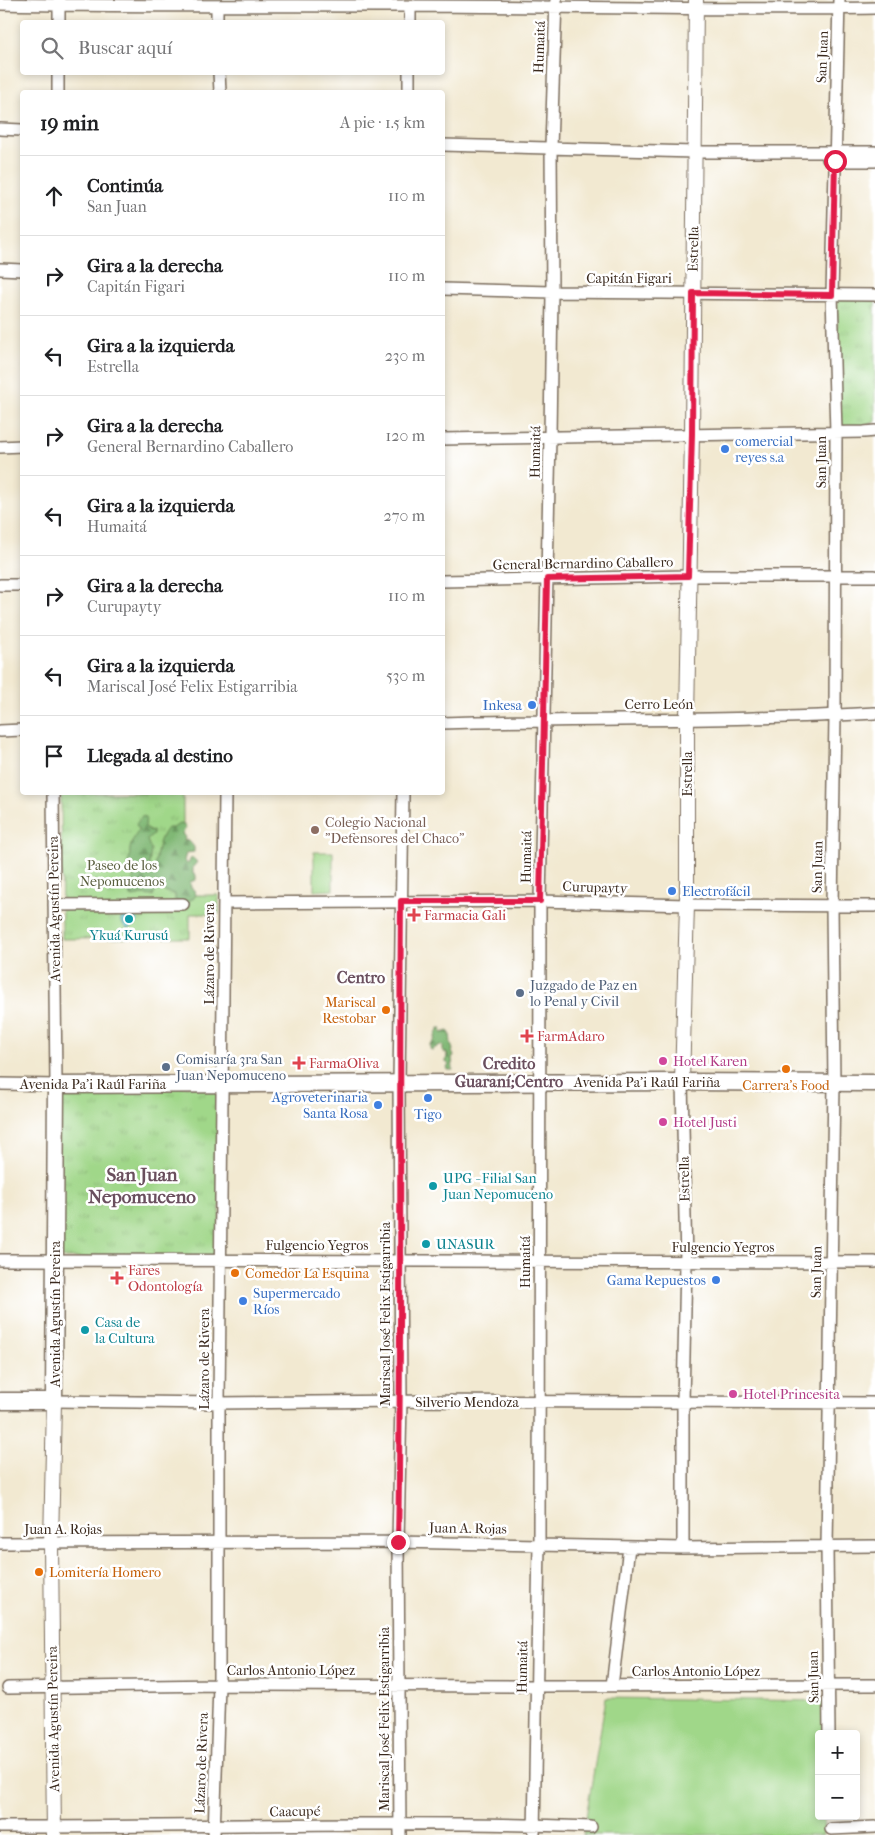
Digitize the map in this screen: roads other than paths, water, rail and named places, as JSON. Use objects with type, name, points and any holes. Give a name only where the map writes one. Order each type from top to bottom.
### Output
[{"type":"highway","name":"Avenida Pa'i Raúl Fariña","points":[[56,1085],[539,1082],[875,1083]]},
{"type":"highway","name":"Avenida Agustín Pereira","points":[[54,1401],[56,1085]]},
{"type":"highway","name":"Silverio Mendoza","points":[[0,1401],[54,1401]]},
{"type":"main road","name":"Estrella","points":[[682,1082],[687,905],[688,576],[692,434],[696,5]]},
{"type":"main road","name":"Avenida Agustín Pereira","points":[[54,1401],[51,1544],[54,1831]]},
{"type":"street","points":[[59,3],[59,20]]},
{"type":"street","points":[[0,4],[59,3],[217,7],[838,4],[875,8]]},
{"type":"street","name":"Humaitá","points":[[534,1830],[540,1402],[540,901],[550,436],[552,292],[551,147],[555,4]]},
{"type":"street","name":"San Juan","points":[[829,1730],[827,1547],[834,1084],[832,906],[836,576],[836,432],[832,295],[838,4]]},
{"type":"street","points":[[410,6],[410,20]]},
{"type":"street","points":[[217,7],[217,20]]},
{"type":"street","points":[[58,75],[58,90]]},
{"type":"street","points":[[219,75],[220,90]]},
{"type":"street","points":[[409,75],[409,90]]},
{"type":"street","points":[[0,129],[20,130]]},
{"type":"street","points":[[445,145],[802,153],[875,161]]},
{"type":"street","points":[[835,156],[875,152]]},
{"type":"street","points":[[0,269],[20,270]]},
{"type":"street","name":"Capitán Figari","points":[[445,288],[552,292],[875,295]]},
{"type":"street","points":[[445,439],[871,433]]},
{"type":"street","points":[[0,446],[20,446]]},
{"type":"street","name":"General Bernardino Caballero","points":[[445,580],[688,576],[875,576]]},
{"type":"street","points":[[0,585],[20,585]]},
{"type":"street","name":"Cerro León","points":[[445,723],[545,720],[687,720],[835,716],[875,713]]},
{"type":"street","points":[[0,731],[20,730]]},
{"type":"street","name":"Avenida Agustín Pereira","points":[[53,795],[56,1085]]},
{"type":"street","name":"Lázaro de Rivera","points":[[214,1831],[219,1685],[220,1260],[226,795]]},
{"type":"street","name":"Mariscal José Felix Estigarribia","points":[[400,1830],[398,1542],[401,1401],[399,1083],[403,795]]},
{"type":"street","name":"Curupayty","points":[[224,903],[540,901],[687,905],[875,906]]},
{"type":"street","points":[[54,905],[183,904]]},
{"type":"street","name":"Estrella","points":[[682,1082],[686,1262],[683,1402],[683,1548]]},
{"type":"street","name":"Avenida Pa'i Raúl Fariña","points":[[0,1084],[56,1085]]},
{"type":"street","name":"Fulgencio Yegros","points":[[0,1260],[875,1262]]},
{"type":"street","name":"Silverio Mendoza","points":[[54,1401],[219,1403],[401,1401],[875,1403]]},
{"type":"street","name":"Juan A. Rojas","points":[[0,1543],[398,1542],[683,1548],[875,1546]]},
{"type":"street","points":[[612,1686],[629,1547]]},
{"type":"street","name":"Carlos Antonio López","points":[[8,1688],[219,1685],[875,1685]]},
{"type":"street","name":"Caacupé","points":[[0,1827],[54,1831],[214,1831],[534,1830],[591,1827]]},
{"type":"street","points":[[831,1832],[875,1827]]},
{"type":"water","points":[[128,909],[132,909],[133,915],[138,920],[137,923],[128,929],[120,920]]},
{"type":"place","name":"comercial reyes s.a","points":[[725,449]]},
{"type":"place","name":"Inkesa","points":[[532,705]]},
{"type":"place","name":"Colegio Nacional \"Defensores del Chaco\"","points":[[315,830]]},
{"type":"place","name":"Electrofácil","points":[[672,891]]},
{"type":"place","name":"Farmacia Gali","points":[[414,915]]},
{"type":"place","name":"Ykuá Kurusú","points":[[129,919]]},
{"type":"place","name":"Juzgado de Paz en lo Penal y Civil","points":[[520,993]]},
{"type":"place","name":"Mariscal Restobar","points":[[386,1010]]},
{"type":"place","name":"FarmAdaro","points":[[527,1036]]},
{"type":"place","name":"Hotel Karen","points":[[663,1061]]},
{"type":"place","name":"FarmaOliva","points":[[299,1063]]},
{"type":"place","name":"Comisaría 3ra San Juan Nepomuceno","points":[[166,1067]]},
{"type":"place","name":"Carrera's Food","points":[[786,1069]]},
{"type":"place","name":"Tigo","points":[[428,1098]]},
{"type":"place","name":"Agroveterinaria Santa Rosa","points":[[378,1105]]},
{"type":"place","name":"Hotel Justi","points":[[663,1122]]},
{"type":"place","name":"UPG - Filial San Juan Nepomuceno","points":[[433,1186]]},
{"type":"place","name":"UNASUR","points":[[426,1244]]},
{"type":"place","name":"Comedor La Esquina","points":[[235,1273]]},
{"type":"place","name":"Fares Odontología","points":[[117,1278]]},
{"type":"place","name":"Gama Repuestos","points":[[716,1280]]},
{"type":"place","name":"Supermercado Ríos","points":[[243,1301]]},
{"type":"place","name":"Casa de la Cultura","points":[[85,1330]]},
{"type":"place","name":"Hotel Princesita","points":[[733,1394]]},
{"type":"place","name":"Lomitería Homero","points":[[39,1572]]},
{"type":"district","name":"Centro","points":[[361,977]]},
{"type":"district","name":"Credito Guaraní;Centro","points":[[509,1072]]},
{"type":"district","name":"San Juan Nepomuceno","points":[[142,1185]]},
{"type":"park label","name":"Paseo de los Nepomucenos","points":[[122,874]]}]
